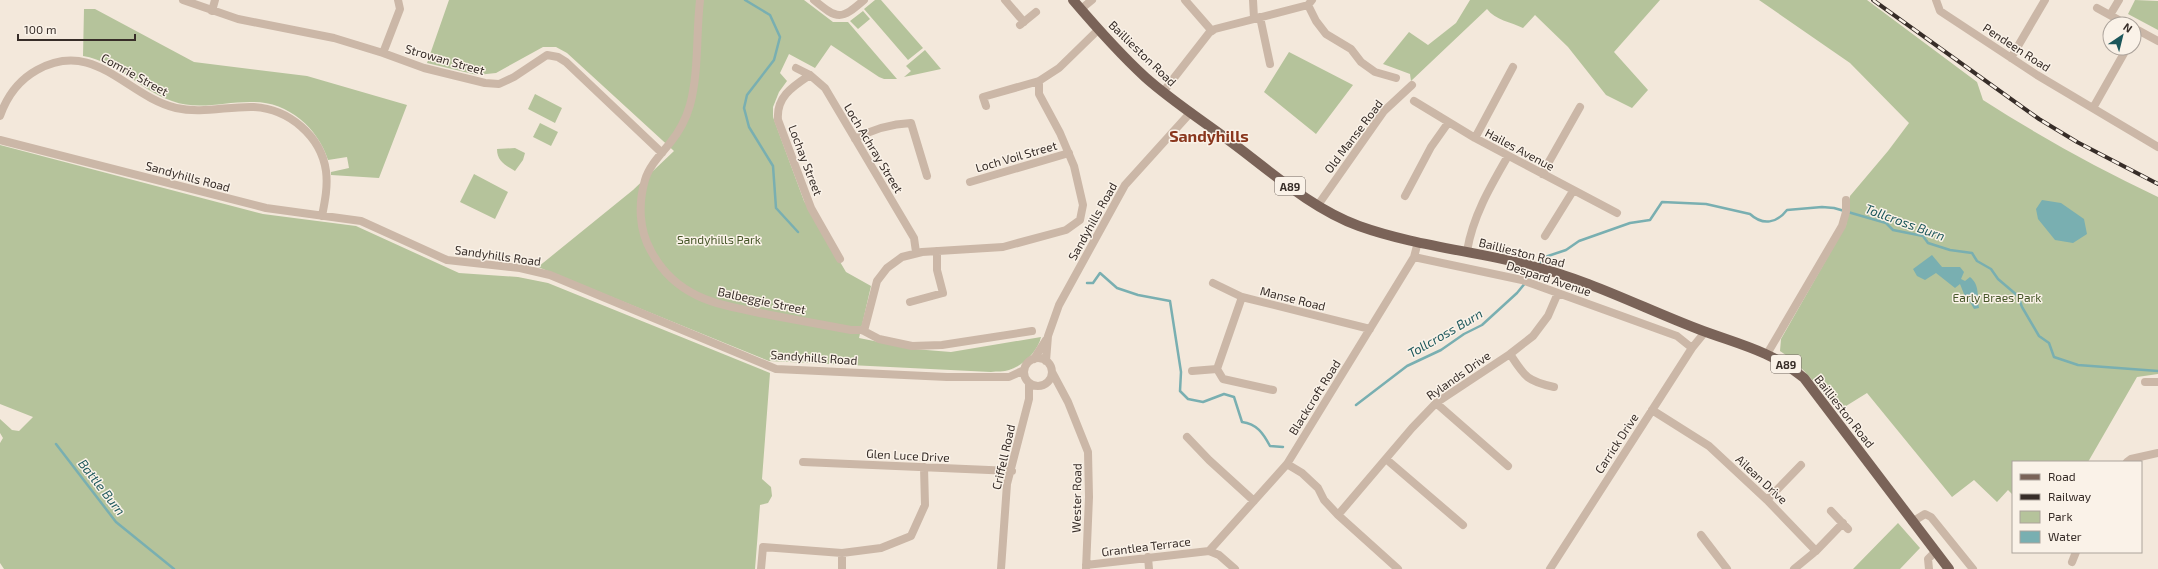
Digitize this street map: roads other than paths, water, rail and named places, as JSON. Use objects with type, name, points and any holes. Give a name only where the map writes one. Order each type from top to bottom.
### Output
[{"type":"main road","name":"A89","points":[[1073,0],[1096,26]]},
{"type":"main road","name":"Baillieston Road","points":[[1096,26],[1144,76],[1164,92],[1318,205],[1358,225],[1418,242],[1467,251],[1537,267],[1589,285],[1705,332],[1742,343],[1767,354],[1791,368],[1804,378],[1949,569]]},
{"type":"street","name":"Strowan Street","points":[[183,0],[238,19],[334,38],[383,53],[424,68],[492,84],[499,84],[514,77],[547,55],[558,57],[566,62],[662,153]]},
{"type":"street","points":[[212,11],[216,0]]},
{"type":"street","points":[[383,53],[400,9],[398,0]]},
{"type":"street","name":"Balbeggie Street","points":[[700,0],[695,77],[691,98],[679,129],[645,179],[641,215],[643,237],[658,264],[672,280],[692,294],[717,304],[851,330],[864,330],[879,339],[912,346],[942,345],[1032,331]]},
{"type":"street","points":[[814,0],[832,14],[841,16],[848,14],[864,0]]},
{"type":"street","points":[[1005,0],[1022,24],[1036,12]]},
{"type":"street","points":[[1081,9],[1092,0]]},
{"type":"street","points":[[1185,0],[1212,32]]},
{"type":"street","points":[[1252,0],[1270,64]]},
{"type":"street","name":"Pendeen Road","points":[[1936,0],[1940,11],[2010,58],[2158,147]]},
{"type":"street","points":[[2010,58],[2045,0]]},
{"type":"street","points":[[2097,8],[2110,16],[2119,0]]},
{"type":"street","points":[[1164,92],[1212,32],[1257,17],[1310,3],[1316,20],[1326,34],[1350,49],[1361,62],[1375,72],[1396,78]]},
{"type":"street","points":[[986,106],[983,97],[1039,81],[1059,68],[1096,26]]},
{"type":"street","points":[[2142,34],[2158,41]]},
{"type":"street","points":[[2092,108],[2122,56]]},
{"type":"street","name":"Comrie Street","points":[[0,116],[12,92],[28,76],[51,64],[74,61],[103,67],[154,100],[179,109],[212,111],[253,107],[276,111],[300,126],[320,151],[324,164],[326,180],[322,216]]},
{"type":"street","points":[[1475,138],[1513,67]]},
{"type":"street","name":"Loch Achray Street","points":[[796,68],[810,75],[825,88],[914,238],[916,252]]},
{"type":"street","name":"Lochay Street","points":[[810,75],[792,88],[782,98],[777,110],[778,120],[811,208],[840,259]]},
{"type":"street","points":[[864,330],[875,285],[879,277],[893,263],[916,252],[1003,247],[1066,230],[1075,226],[1080,220],[1083,205],[1069,153],[1040,94],[1039,81]]},
{"type":"street","name":"Old Manse Road","points":[[1318,205],[1384,111],[1412,85]]},
{"type":"street","name":"Hailes Avenue","points":[[1414,101],[1475,138],[1617,213]]},
{"type":"street","points":[[1542,174],[1580,107]]},
{"type":"street","name":"Sandyhills Road","points":[[0,140],[259,207],[367,223],[447,260],[520,268],[550,275],[768,367],[948,377],[1015,375],[1024,370],[1028,363],[1034,359],[1048,336],[1059,305],[1125,185],[1191,112]]},
{"type":"street","points":[[855,139],[870,131],[894,124],[911,123],[927,176]]},
{"type":"street","points":[[1404,196],[1431,146],[1448,123]]},
{"type":"street","name":"Loch Voil Street","points":[[970,182],[1069,153]]},
{"type":"street","points":[[1467,251],[1471,229],[1492,184],[1508,156]]},
{"type":"street","points":[[1545,236],[1573,191]]},
{"type":"street","points":[[1767,354],[1842,226],[1846,212],[1846,200]]},
{"type":"street","name":"Blackcroft Road","points":[[1209,551],[1287,464],[1414,257],[1418,242]]},
{"type":"street","points":[[910,302],[943,293],[938,270],[937,251]]},
{"type":"street","name":"Despard Avenue","points":[[1414,257],[1522,280],[1679,338],[1692,348]]},
{"type":"street","name":"Manse Road","points":[[1213,283],[1242,297],[1370,329]]},
{"type":"street","name":"Rylands Drive","points":[[1338,515],[1412,428],[1436,403],[1510,354],[1533,336],[1548,316],[1558,293]]},
{"type":"street","points":[[1217,369],[1242,297]]},
{"type":"street","name":"Carrick Drive","points":[[1550,569],[1692,348],[1705,332]]},
{"type":"street","name":"Sandyhills Road","points":[[1046,361],[1048,336]]},
{"type":"street","points":[[1510,354],[1519,368],[1533,382],[1554,387]]},
{"type":"street","points":[[1034,359],[1046,361],[1052,372],[1048,381],[1038,386]]},
{"type":"street","points":[[1192,370],[1217,369]]},
{"type":"street","points":[[1217,369],[1223,379],[1273,390]]},
{"type":"street","points":[[1024,370],[1027,381]]},
{"type":"street","name":"Wester Road","points":[[1052,372],[1084,442],[1089,459],[1086,567]]},
{"type":"street","name":"Sandyhills Road","points":[[1015,375],[1038,386]]},
{"type":"street","name":"Criffell Road","points":[[1001,569],[1007,484],[1012,471],[1029,399],[1027,381]]},
{"type":"street","points":[[1048,381],[1059,386]]},
{"type":"street","points":[[2145,382],[2158,382]]},
{"type":"street","name":"Criffell Road","points":[[1029,399],[1038,386]]},
{"type":"street","points":[[1436,403],[1508,466]]},
{"type":"street","name":"Ailean Drive","points":[[1652,410],[1709,446],[1767,500],[1816,552]]},
{"type":"street","points":[[1187,437],[1205,456],[1254,501]]},
{"type":"street","points":[[2128,461],[2131,459],[2158,453]]},
{"type":"street","points":[[1386,460],[1463,525]]},
{"type":"street","name":"Glen Luce Drive","points":[[803,462],[1012,471]]},
{"type":"street","points":[[1287,464],[1302,473],[1318,488],[1324,500],[1338,515],[1398,569]]},
{"type":"street","points":[[1767,500],[1801,465]]},
{"type":"street","points":[[760,569],[763,547],[842,553],[881,548],[911,536],[925,505],[924,467]]},
{"type":"street","points":[[1794,569],[1845,526],[1831,511]]},
{"type":"street","points":[[1912,522],[1925,514],[1930,517],[1973,569]]},
{"type":"street","points":[[1701,535],[1727,569]]},
{"type":"street","points":[[1209,551],[1219,555],[1235,569]]},
{"type":"street","name":"Grantlea Terrace","points":[[1086,567],[1148,557],[1209,551]]},
{"type":"street","points":[[1929,569],[1928,559],[1935,552]]},
{"type":"street","points":[[842,553],[842,569]]},
{"type":"street","points":[[2072,562],[2076,553]]},
{"type":"street","points":[[1148,557],[1149,569]]},
{"type":"water","points":[[2042,200],[2061,203],[2084,219],[2087,234],[2073,243],[2055,240],[2038,219],[2036,209]]},
{"type":"water","points":[[1932,255],[1942,267],[1960,267],[1964,272],[1961,279],[1965,281],[1970,277],[1973,280],[1978,291],[1979,308],[1974,309],[1970,302],[1966,299],[1960,284],[1955,288],[1936,273],[1925,280],[1917,276],[1913,269]]},
{"type":"waterway","name":"Tollcross Burn","points":[[745,0],[770,15],[780,37],[774,60],[747,95],[744,108],[749,127],[773,166],[776,208],[798,232]]},
{"type":"waterway","name":"Tollcross Burn","points":[[1539,265],[1545,257],[1566,250],[1579,241],[1630,223],[1650,220],[1662,202],[1706,204],[1750,214],[1755,218],[1765,221],[1779,218],[1787,210],[1822,207],[1834,208],[1886,223],[1893,230],[1923,236],[1928,243],[1950,250],[1972,253],[1977,261],[1991,269],[1998,279],[2018,296],[2022,307],[2039,336],[2049,343],[2054,357],[2078,365],[2158,371]]},
{"type":"waterway","name":"Tollcross Burn","points":[[1356,405],[1407,366],[1441,350],[1464,334],[1482,325],[1517,293],[1535,271]]},
{"type":"waterway","name":"Tollcross Burn","points":[[1087,283],[1093,283],[1100,273],[1117,288],[1138,295],[1170,301],[1181,372],[1180,391],[1188,399],[1203,402],[1224,394],[1234,397],[1242,422],[1256,427],[1265,437],[1270,446],[1283,447]]},
{"type":"waterway","name":"Battle Burn","points":[[56,444],[116,522],[174,569]]},
{"type":"railway","points":[[1873,0],[2039,119],[2077,142],[2158,184]]},
{"type":"district","name":"Sandyhills","points":[[1209,135]]},
{"type":"park label","name":"Sandyhills Park","points":[[719,239]]},
{"type":"park label","name":"Early Braes Park","points":[[1997,297]]}]
